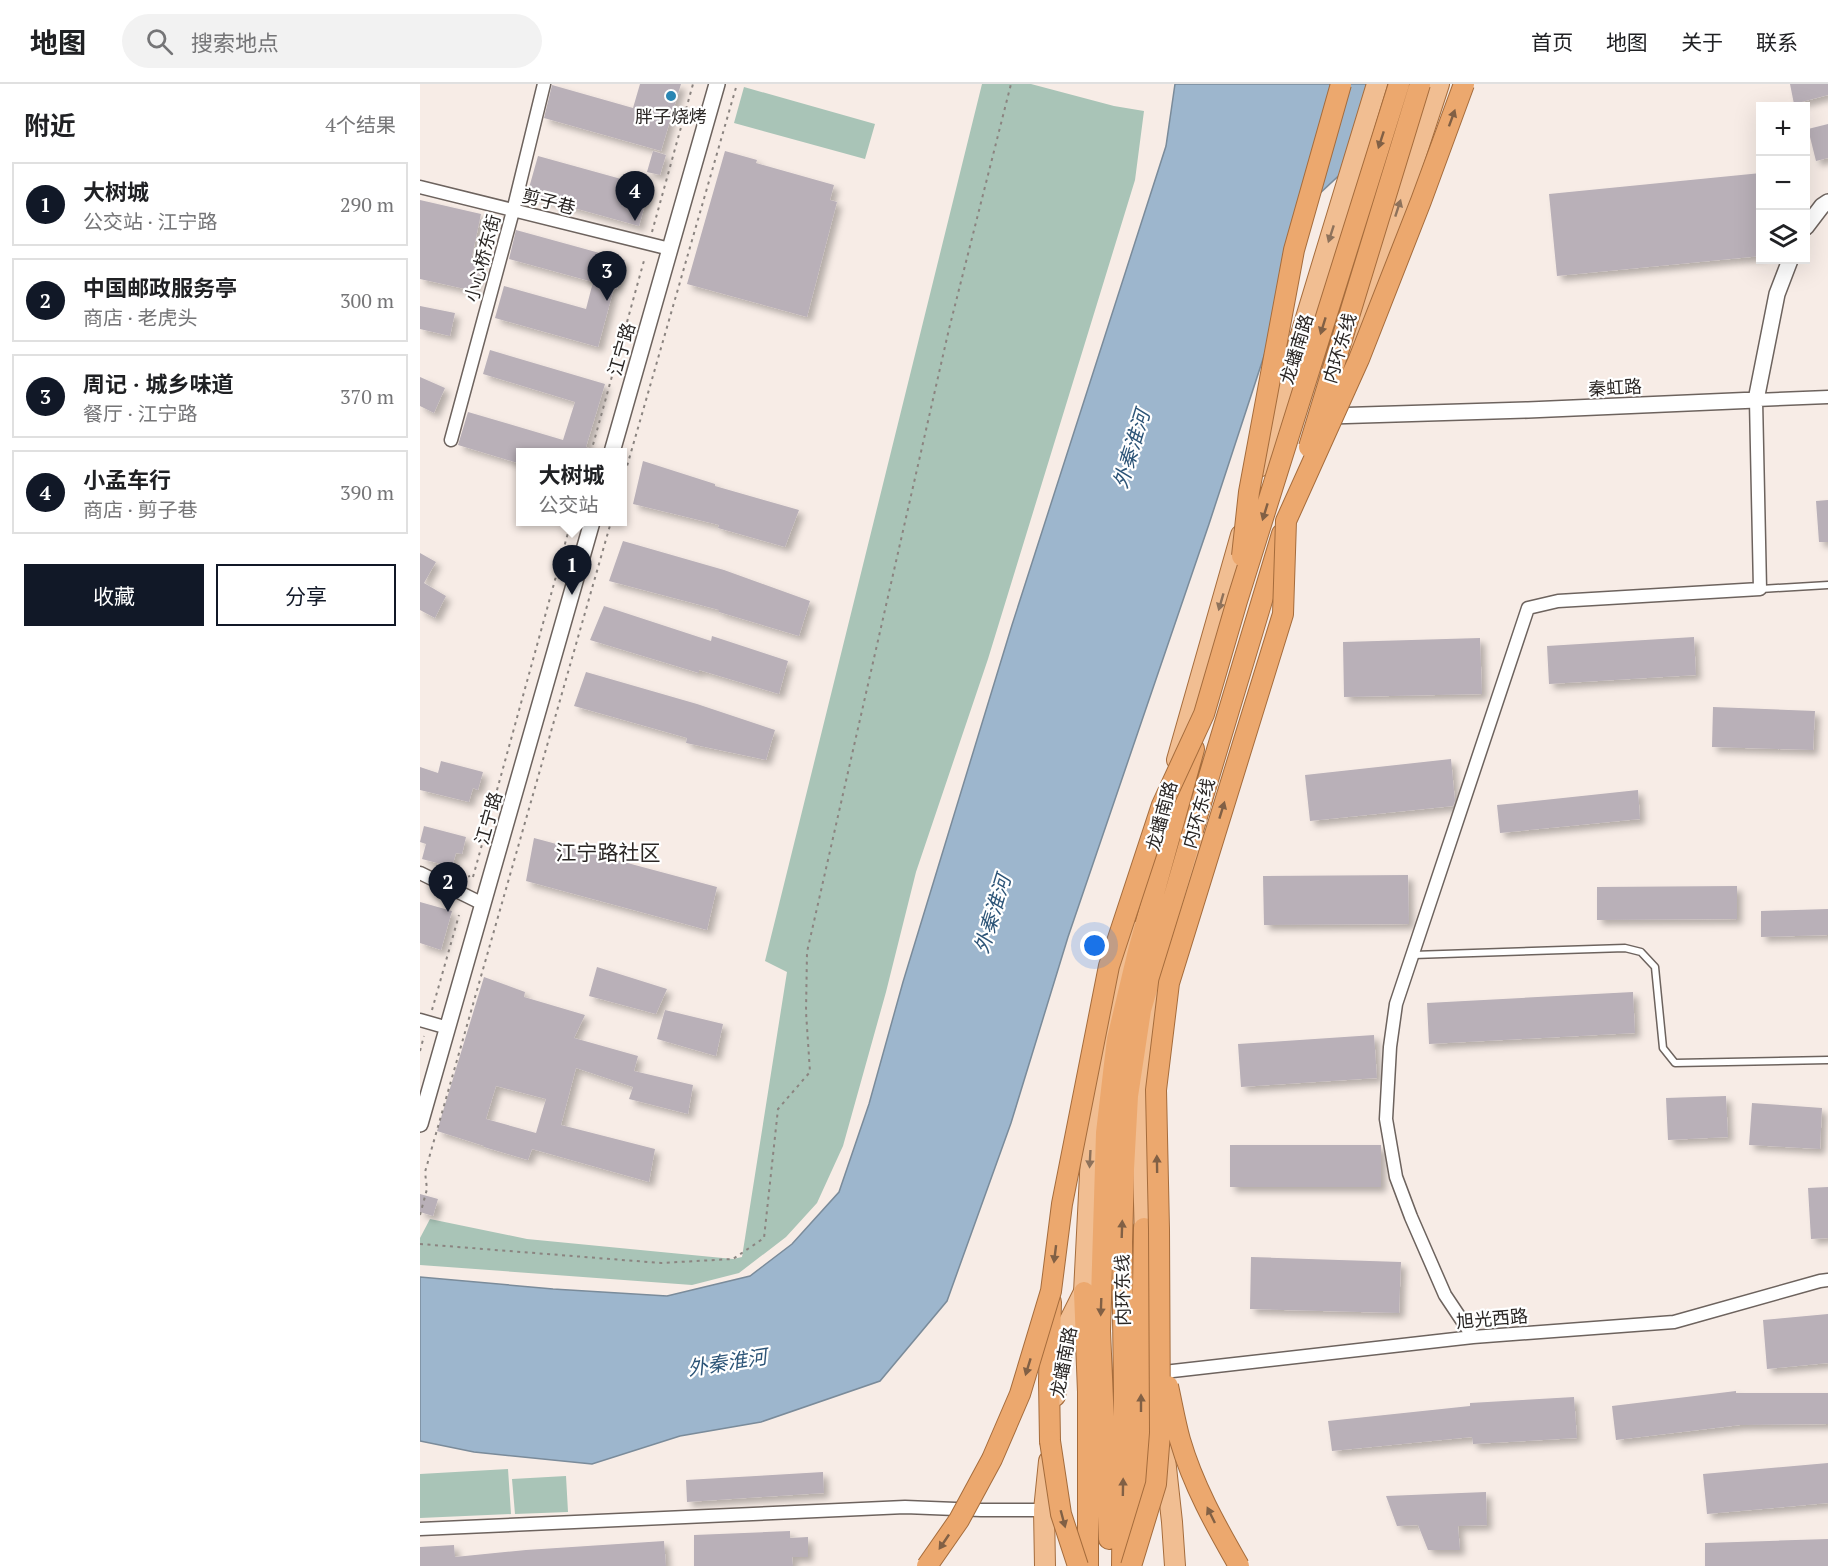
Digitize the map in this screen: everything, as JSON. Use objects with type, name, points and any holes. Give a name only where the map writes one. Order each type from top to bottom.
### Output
[{"type":"highway","points":[[1238,601],[1249,492],[1294,250],[1341,84]]},
{"type":"highway","name":"内环东线","points":[[1108,1566],[1109,1526],[1100,1332],[1106,1133],[1117,1039],[1138,951],[1204,714],[1399,84]]},
{"type":"highway","points":[[1131,1566],[1156,1484],[1160,1432],[1161,1352],[1156,1090],[1168,983],[1283,614],[1286,521],[1359,359],[1464,84]]},
{"type":"highway","name":"内环东线","points":[[1122,1566],[1124,1169],[1128,1096],[1141,1010],[1197,814],[1286,521],[1432,87]]},
{"type":"highway","points":[[1078,1566],[1061,1514],[1050,1440],[1051,1291],[1062,1204],[1109,966],[1162,805],[1204,714]]},
{"type":"highway","points":[[1139,1566],[1144,1228]]},
{"type":"highway","points":[[927,1566],[959,1520],[992,1459],[1020,1394],[1051,1291]]},
{"type":"highway","points":[[1084,1292],[1088,1392],[1088,1566]]},
{"type":"highway","points":[[1161,1352],[1184,1451],[1200,1493],[1239,1566]]},
{"type":"main road","name":"龙蟠南路","points":[[1045,1566],[1044,1510],[1055,1394],[1066,1328],[1084,1292],[1092,1135],[1116,979],[1206,655],[1377,84]]},
{"type":"main road","points":[[1175,1566],[1155,1373],[1144,1228],[1142,1121],[1150,1031],[1184,907],[1200,831],[1432,87]]},
{"type":"main road","points":[[1280,402],[1330,416]]},
{"type":"street","name":"小心桥东街","points":[[451,440],[513,211],[543,84]]},
{"type":"street","name":"江宁路","points":[[613,448],[717,84]]},
{"type":"street","name":"剪子巷","points":[[420,187],[670,249]]},
{"type":"street","points":[[1810,222],[1828,202]]},
{"type":"street","points":[[1473,1337],[1445,1295],[1396,1177],[1386,1119],[1390,1047],[1396,1004],[1527,608],[1558,601],[1760,589],[1756,400],[1777,294],[1788,264]]},
{"type":"street","points":[[1756,400],[1828,397]]},
{"type":"street","name":"秦虹路","points":[[1330,416],[1756,400]]},
{"type":"street","name":"江宁路","points":[[420,1124],[591,526]]},
{"type":"street","points":[[420,873],[483,904]]},
{"type":"street","points":[[424,1021],[448,1028]]},
{"type":"street","name":"旭光西路","points":[[1155,1373],[1473,1337],[1674,1322],[1828,1280]]},
{"type":"street","points":[[420,1529],[905,1507],[1044,1510]]},
{"type":"lane","points":[[1760,589],[1828,585]]},
{"type":"lane","points":[[1412,955],[1625,948],[1641,952],[1655,967],[1662,1048],[1675,1063],[1828,1060]]},
{"type":"path","points":[[592,448],[693,84]]},
{"type":"path","points":[[627,466],[737,84]]},
{"type":"path","points":[[420,1244],[661,1263],[733,1259],[764,1238],[778,1109],[810,1072],[806,1012],[807,952],[949,329],[1011,84]]},
{"type":"path","points":[[473,877],[570,526]]},
{"type":"path","points":[[420,1215],[427,1189],[425,1172],[610,526]]},
{"type":"path","points":[[420,1051],[424,1021],[459,915]]},
{"type":"green space","points":[[982,84],[1031,84],[1114,106],[1144,111],[1135,180],[988,659],[916,872],[886,992],[843,1146],[817,1203],[786,1237],[739,1273],[692,1285],[420,1265],[420,1238],[430,1219],[527,1239],[733,1259],[742,1257],[787,972],[765,961]]},
{"type":"green space","points":[[744,87],[875,124],[865,159],[734,123]]},
{"type":"green space","points":[[508,1469],[511,1514],[420,1518],[420,1474]]},
{"type":"green space","points":[[566,1476],[568,1512],[515,1514],[512,1479]]},
{"type":"water","name":"外秦淮河","points":[[1175,84],[1437,84],[1316,197],[1209,524],[1068,937],[1011,1123],[947,1301],[880,1381],[761,1422],[680,1436],[592,1464],[474,1452],[420,1441],[420,1277],[667,1296],[750,1276],[792,1244],[839,1192],[869,1104],[903,982],[1012,625],[1166,146]]},
{"type":"building","points":[[640,84],[681,84],[661,151],[544,118],[552,85],[633,108]]},
{"type":"building","points":[[1790,84],[1828,84],[1828,95],[1794,102]]},
{"type":"building","points":[[1828,124],[1828,158],[1816,161],[1810,128]]},
{"type":"building","points":[[653,151],[666,155],[660,175],[647,172]]},
{"type":"building","points":[[725,151],[757,160],[756,163],[834,185],[830,200],[837,202],[807,317],[687,284]]},
{"type":"building","points":[[538,156],[650,187],[639,226],[527,195]]},
{"type":"building","points":[[1756,173],[1756,256],[1557,276],[1549,194]]},
{"type":"building","points":[[420,200],[481,214],[471,261],[481,263],[474,291],[420,279]]},
{"type":"building","points":[[516,230],[625,260],[617,289],[614,288],[598,347],[495,318],[504,286],[586,309],[593,282],[509,259]]},
{"type":"building","points":[[420,306],[455,313],[450,336],[420,329]]},
{"type":"building","points":[[490,350],[605,384],[586,447],[588,448],[516,448],[516,462],[458,445],[468,412],[563,440],[575,402],[483,374]]},
{"type":"building","points":[[420,377],[445,388],[434,413],[420,406]]},
{"type":"building","points":[[643,461],[715,484],[715,486],[799,510],[785,547],[718,528],[719,525],[633,504]]},
{"type":"building","points":[[1828,500],[1828,542],[1819,542],[1816,501]]},
{"type":"building","points":[[623,541],[724,570],[810,601],[799,636],[719,612],[719,610],[609,581]]},
{"type":"building","points":[[420,553],[436,562],[424,583],[446,596],[435,618],[420,610]]},
{"type":"building","points":[[604,606],[711,641],[712,636],[788,661],[779,694],[590,640]]},
{"type":"building","points":[[1694,637],[1696,675],[1549,684],[1547,646]]},
{"type":"building","points":[[1480,638],[1482,694],[1344,697],[1343,642]]},
{"type":"building","points":[[586,672],[697,704],[775,730],[766,760],[686,743],[687,738],[574,706]]},
{"type":"building","points":[[1713,707],[1815,711],[1813,750],[1712,747]]},
{"type":"building","points":[[1451,759],[1455,801],[1453,806],[1310,821],[1305,775]]},
{"type":"building","points":[[441,761],[483,772],[478,790],[473,788],[469,802],[420,790],[420,767],[438,773]]},
{"type":"building","points":[[1638,790],[1640,819],[1500,833],[1497,805]]},
{"type":"building","points":[[424,826],[466,837],[462,854],[456,853],[452,867],[422,859],[426,844],[420,842]]},
{"type":"building","points":[[534,838],[717,887],[707,930],[526,881]]},
{"type":"building","points":[[1408,875],[1409,924],[1264,925],[1263,876]]},
{"type":"building","points":[[1737,886],[1737,919],[1597,920],[1597,887]]},
{"type":"building","points":[[420,902],[452,911],[441,950],[420,943]]},
{"type":"building","points":[[1828,909],[1828,935],[1761,937],[1761,911]]},
{"type":"building","points":[[597,967],[667,989],[656,1014],[589,996]]},
{"type":"building","points":[[484,977],[525,992],[524,997],[585,1015],[574,1038],[638,1056],[634,1071],[693,1085],[688,1114],[629,1099],[633,1087],[576,1068],[561,1125],[655,1149],[649,1182],[532,1149],[528,1160],[437,1131]],"holes":[[[496,1086],[546,1099],[536,1133],[486,1119]]]},
{"type":"building","points":[[1633,992],[1635,1033],[1429,1044],[1427,1003]]},
{"type":"building","points":[[665,1010],[723,1024],[716,1056],[657,1039]]},
{"type":"building","points":[[1374,1035],[1377,1078],[1241,1087],[1238,1044]]},
{"type":"building","points":[[1726,1096],[1728,1137],[1668,1140],[1666,1098]]},
{"type":"building","points":[[1752,1103],[1822,1108],[1820,1149],[1749,1145]]},
{"type":"building","points":[[1230,1145],[1381,1145],[1381,1187],[1230,1187]]},
{"type":"building","points":[[1828,1187],[1828,1238],[1811,1239],[1808,1188]]},
{"type":"building","points":[[420,1194],[438,1199],[433,1216],[420,1212]]},
{"type":"building","points":[[1251,1257],[1401,1262],[1399,1313],[1250,1309]]},
{"type":"building","points":[[1828,1314],[1828,1363],[1767,1369],[1763,1320]]},
{"type":"building","points":[[1736,1391],[1736,1393],[1828,1393],[1828,1424],[1740,1425],[1616,1440],[1612,1406]]},
{"type":"building","points":[[1574,1397],[1577,1438],[1473,1444],[1472,1437],[1332,1451],[1328,1421],[1470,1406],[1470,1403]]},
{"type":"building","points":[[1828,1463],[1828,1503],[1707,1514],[1703,1474]]},
{"type":"building","points":[[823,1472],[824,1493],[687,1502],[686,1480]]},
{"type":"building","points":[[1486,1492],[1487,1525],[1458,1526],[1460,1550],[1428,1550],[1418,1525],[1397,1526],[1386,1496]]},
{"type":"building","points":[[790,1531],[790,1538],[808,1537],[808,1557],[792,1557],[793,1566],[694,1566],[694,1535]]},
{"type":"building","points":[[1828,1539],[1828,1566],[1705,1566],[1705,1543]]},
{"type":"building","points":[[664,1541],[666,1566],[420,1566],[420,1547],[454,1545],[455,1557]]},
{"type":"place","name":"胖子烧烤","points":[[671,96]]},
{"type":"place","name":"小孟车行","points":[[635,221]]},
{"type":"place","name":"周记 · 城乡味道","points":[[607,301]]},
{"type":"place","name":"大树城","points":[[572,595]]},
{"type":"place","name":"中国邮政服务亭","points":[[448,912]]},
{"type":"district","name":"江宁路社区","points":[[608,852]]}]
